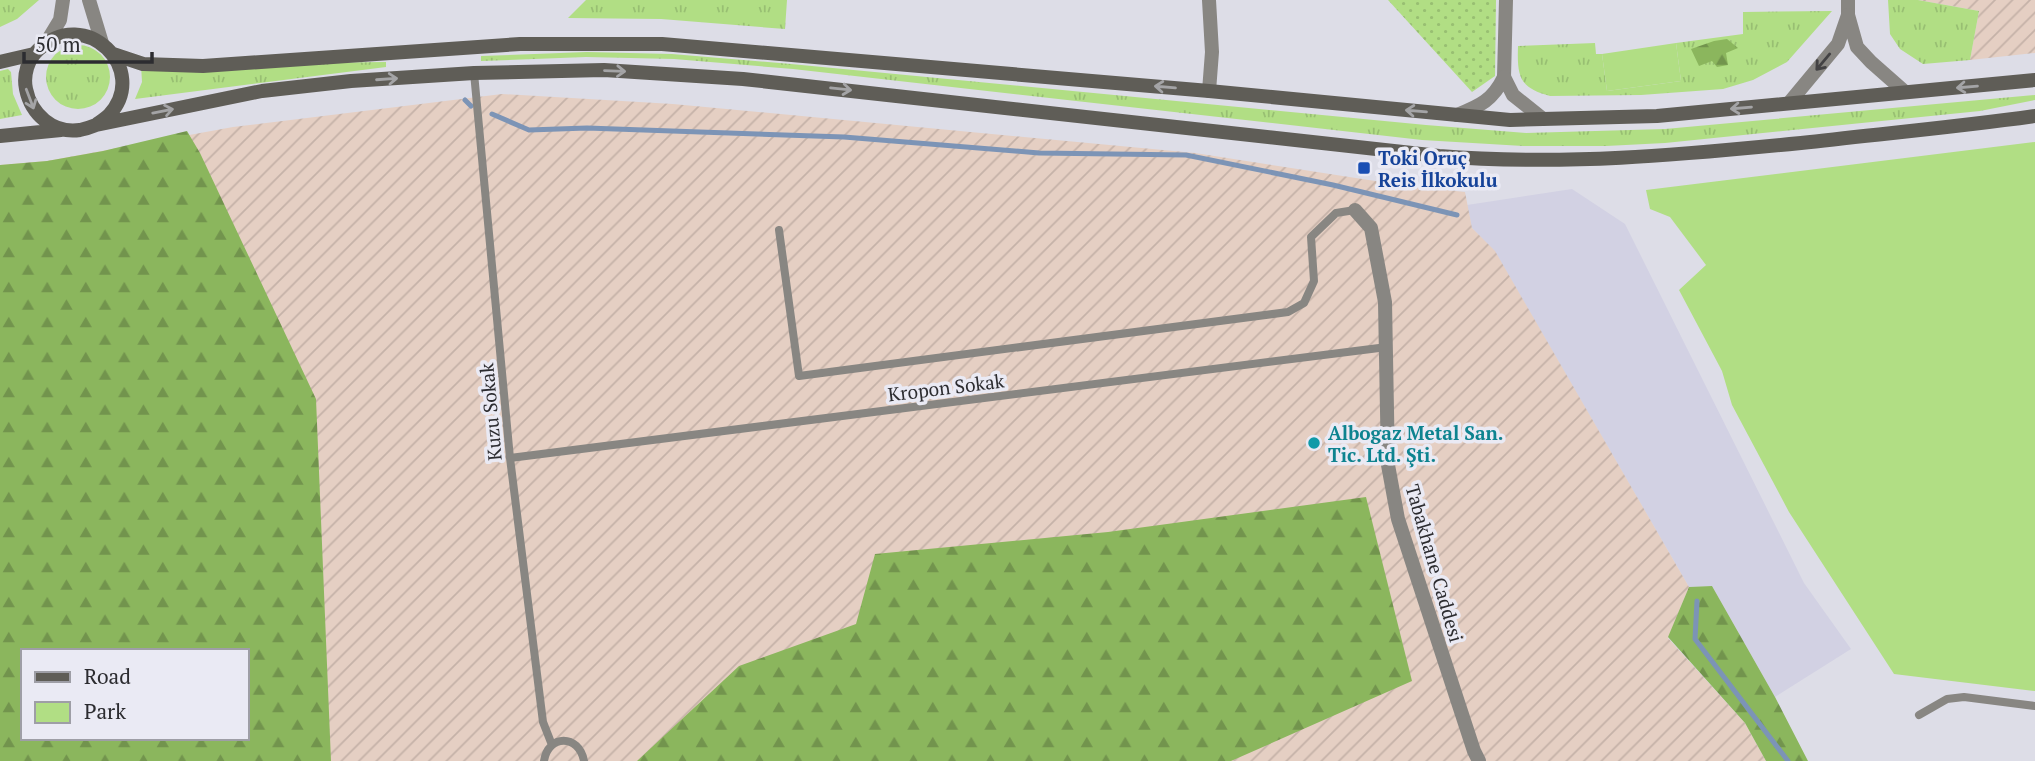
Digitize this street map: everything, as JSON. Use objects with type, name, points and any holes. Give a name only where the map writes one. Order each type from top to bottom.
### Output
[{"type":"main road","points":[[63,130],[48,124],[36,113],[28,100],[25,84],[27,68],[34,54],[59,36],[74,34],[89,36],[108,49],[142,64],[202,66],[520,44],[662,44],[1510,120],[1657,116],[2035,80]]},
{"type":"main road","points":[[96,125],[109,115],[118,101],[122,85],[120,69],[108,49]]},
{"type":"main road","points":[[0,62],[34,54]]},
{"type":"main road","points":[[0,136],[80,130],[262,91],[351,81],[474,73],[604,70],[731,78],[1499,161],[1630,159],[1697,154],[2035,116]]},
{"type":"street","points":[[46,43],[60,20],[63,0]]},
{"type":"street","points":[[89,0],[108,49]]},
{"type":"street","points":[[1209,0],[1212,52],[1209,91]]},
{"type":"street","points":[[1457,114],[1478,106],[1494,95],[1504,77],[1506,0]]},
{"type":"street","points":[[1848,8],[1857,47],[1905,92]]},
{"type":"street","points":[[1789,103],[1838,44],[1848,8]]},
{"type":"street","points":[[1504,77],[1513,95],[1542,119]]},
{"type":"street","name":"Tabakhane Caddesi","points":[[1355,210],[1371,228],[1385,302],[1388,465],[1398,519],[1479,761]]},
{"type":"lane","name":"Kuzu Sokak","points":[[474,73],[510,458],[543,722],[552,745]]},
{"type":"lane","points":[[779,230],[799,376],[1288,312],[1304,303],[1314,281],[1311,237],[1336,213],[1355,210]]},
{"type":"lane","name":"Kropon Sokak","points":[[510,458],[1387,347]]},
{"type":"lane","points":[[1919,715],[1947,699],[1964,696],[2035,706]]},
{"type":"lane","points":[[544,761],[547,750],[558,742],[570,742],[581,750],[584,761]]},
{"type":"shaded area","points":[[1918,0],[2035,0],[2035,53],[1970,60],[1979,11]]},
{"type":"shaded area","points":[[502,94],[673,104],[1195,153],[1401,185],[1465,192],[1472,228],[1495,251],[1689,587],[1668,638],[1745,723],[1766,761],[0,761],[0,165],[47,161],[233,127]]},
{"type":"shaded area","points":[[1572,189],[1625,224],[1804,583],[1851,649],[1775,697],[1712,586],[1689,587],[1495,252],[1472,228],[1467,205]]},
{"type":"green space","points":[[0,0],[39,0],[17,19],[0,27]]},
{"type":"green space","points":[[586,0],[787,0],[785,29],[661,19],[568,18]]},
{"type":"green space","points":[[1388,0],[1496,0],[1495,76],[1472,92]]},
{"type":"green space","points":[[1888,0],[1918,0],[1979,11],[1970,60],[1923,64],[1900,49],[1890,34]]},
{"type":"green space","points":[[1832,11],[1787,62],[1753,80],[1723,89],[1641,95],[1550,96],[1526,85],[1518,65],[1518,46],[1595,43],[1596,54],[1602,54],[1607,91],[1681,81],[1676,43],[1743,34],[1743,12]]},
{"type":"green space","points":[[1727,39],[1738,48],[1726,53],[1728,65],[1717,67],[1712,61],[1699,66],[1691,49]]},
{"type":"green space","points":[[1676,43],[1681,81],[1607,91],[1602,54]]},
{"type":"green space","points":[[78,45],[90,47],[101,54],[108,65],[108,89],[101,100],[90,107],[78,109],[66,107],[55,100],[48,89],[46,77],[48,65],[55,54],[66,47]]},
{"type":"green space","points":[[587,52],[672,54],[791,64],[1526,133],[1665,129],[2035,95],[2035,100],[1980,111],[1665,143],[1523,146],[1422,140],[793,69],[674,59],[586,57],[481,61],[481,56]]},
{"type":"green space","points":[[386,62],[386,67],[135,99],[142,82],[141,65]]},
{"type":"green space","points":[[8,69],[11,72],[13,94],[22,115],[0,119],[0,71]]},
{"type":"green space","points":[[187,131],[200,153],[316,399],[331,761],[0,761],[0,165],[47,161]]},
{"type":"green space","points":[[2035,142],[2035,691],[1894,674],[1789,512],[1732,405],[1722,371],[1679,290],[1706,265],[1670,217],[1650,209],[1646,190]]},
{"type":"green space","points":[[1366,497],[1412,681],[1231,761],[637,761],[739,666],[856,624],[875,554],[1108,532]]},
{"type":"green space","points":[[1712,586],[1808,761],[1766,761],[1745,723],[1668,637],[1689,587]]},
{"type":"waterway","points":[[465,100],[471,106]]},
{"type":"waterway","points":[[492,114],[529,130],[587,128],[844,137],[1039,153],[1186,155],[1333,185],[1457,215]]},
{"type":"waterway","points":[[1697,601],[1695,639],[1788,761]]},
{"type":"place","name":"Toki Oruç Reis İlkokulu","points":[[1364,168]]},
{"type":"place","name":"Albogaz Metal San. Tic. Ltd. Şti.","points":[[1314,443]]}]
